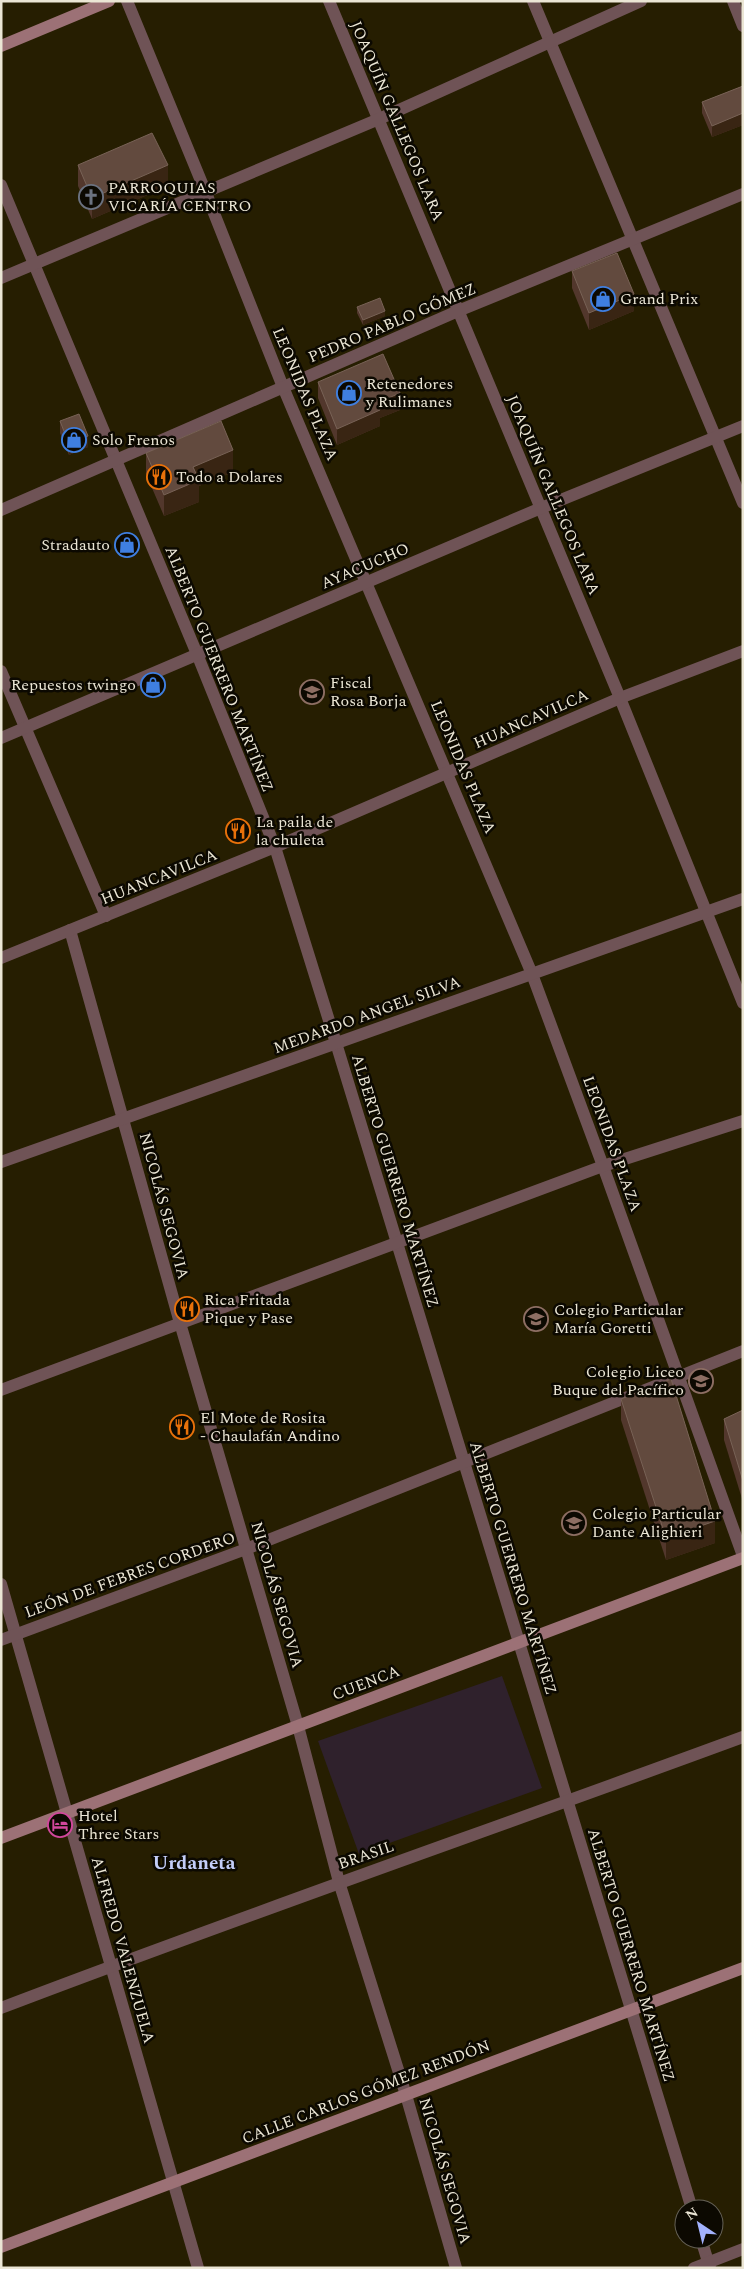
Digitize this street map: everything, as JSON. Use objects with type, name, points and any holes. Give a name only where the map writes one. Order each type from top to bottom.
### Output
[{"type":"main road","points":[[1,46],[109,1]]},
{"type":"main road","name":"CUENCA","points":[[1,1838],[743,1557]]},
{"type":"main road","name":"CALLE CARLOS GÓMEZ RENDÓN","points":[[1,2247],[743,1968]]},
{"type":"street","name":"LEONIDAS PLAZA","points":[[126,1],[206,193],[283,387],[532,974],[743,1557]]},
{"type":"street","name":"JOAQUÍN GALLEGOS LARA","points":[[329,1],[620,698],[743,1003]]},
{"type":"street","points":[[533,1],[743,503]]},
{"type":"street","points":[[1,278],[379,119],[641,1]]},
{"type":"street","points":[[733,1],[743,26]]},
{"type":"street","name":"ALBERTO GUERRERO MARTÍNEZ","points":[[1,185],[197,654],[275,847],[689,2199]]},
{"type":"street","name":"PEDRO PABLO GÓMEZ","points":[[1,510],[458,311],[743,194]]},
{"type":"street","name":"AYACUCHO","points":[[1,738],[541,508],[743,426]]},
{"type":"street","name":"HUANCAVILCA","points":[[1,958],[275,847],[620,698],[743,651]]},
{"type":"street","points":[[1,671],[106,916]]},
{"type":"street","name":"MEDARDO ANGEL SILVA","points":[[1,1162],[743,899]]},
{"type":"street","name":"NICOLÁS SEGOVIA","points":[[70,930],[180,1323],[298,1726],[339,1882],[406,2095],[456,2268]]},
{"type":"street","points":[[1,1390],[603,1166],[743,1121]]},
{"type":"street","name":"LEÓN DE FEBRES CORDERO","points":[[1,1640],[246,1548],[463,1460],[743,1351]]},
{"type":"street","name":"ALFREDO VALENZUELA","points":[[1,1584],[198,2268]]},
{"type":"street","name":"BRASIL","points":[[1,2008],[339,1882],[567,1802],[743,1737]]},
{"type":"street","points":[[704,2249],[709,2265]]},
{"type":"street","points":[[694,2268],[709,2265],[743,2250]]},
{"type":"shaded area","points":[[502,1676],[542,1788],[359,1854],[318,1741]]},
{"type":"building","points":[[743,86],[743,113],[712,126],[702,102]]},
{"type":"building","points":[[152,133],[168,165],[92,198],[78,165]]},
{"type":"building","points":[[617,253],[634,294],[589,313],[572,271]]},
{"type":"building","points":[[380,298],[385,311],[363,320],[357,307]]},
{"type":"building","points":[[383,354],[400,393],[377,403],[380,410],[337,429],[318,382]]},
{"type":"building","points":[[79,414],[88,436],[69,444],[60,421]]},
{"type":"building","points":[[221,421],[233,450],[193,467],[199,480],[164,495],[146,453]]},
{"type":"building","points":[[671,1379],[715,1521],[666,1538],[621,1399]]},
{"type":"building","points":[[743,1410],[743,1481],[724,1419]]},
{"type":"place","name":"PARROQUIAS VICARÍA CENTRO","points":[[91,197]]},
{"type":"place","name":"Grand Prix","points":[[603,299]]},
{"type":"place","name":"Retenedores y Rulimanes","points":[[349,393]]},
{"type":"place","name":"Solo Frenos","points":[[74,440]]},
{"type":"place","name":"Todo a Dolares","points":[[159,477]]},
{"type":"place","name":"Stradauto","points":[[127,545]]},
{"type":"place","name":"Repuestos twingo","points":[[153,685]]},
{"type":"place","name":"Fiscal Rosa Borja","points":[[312,692]]},
{"type":"place","name":"La paila de la chuleta","points":[[238,831]]},
{"type":"place","name":"Rica Fritada Pique y Pase","points":[[187,1309]]},
{"type":"place","name":"Colegio Particular María Goretti","points":[[536,1319]]},
{"type":"place","name":"Colegio Liceo Buque del Pacífico","points":[[701,1381]]},
{"type":"place","name":"El Mote de Rosita - Chaulafán Andino","points":[[182,1427]]},
{"type":"place","name":"Colegio Particular Dante Alighieri","points":[[574,1523]]},
{"type":"place","name":"Hotel Three Stars","points":[[60,1825]]},
{"type":"district","name":"Urdaneta","points":[[194,1863]]}]
